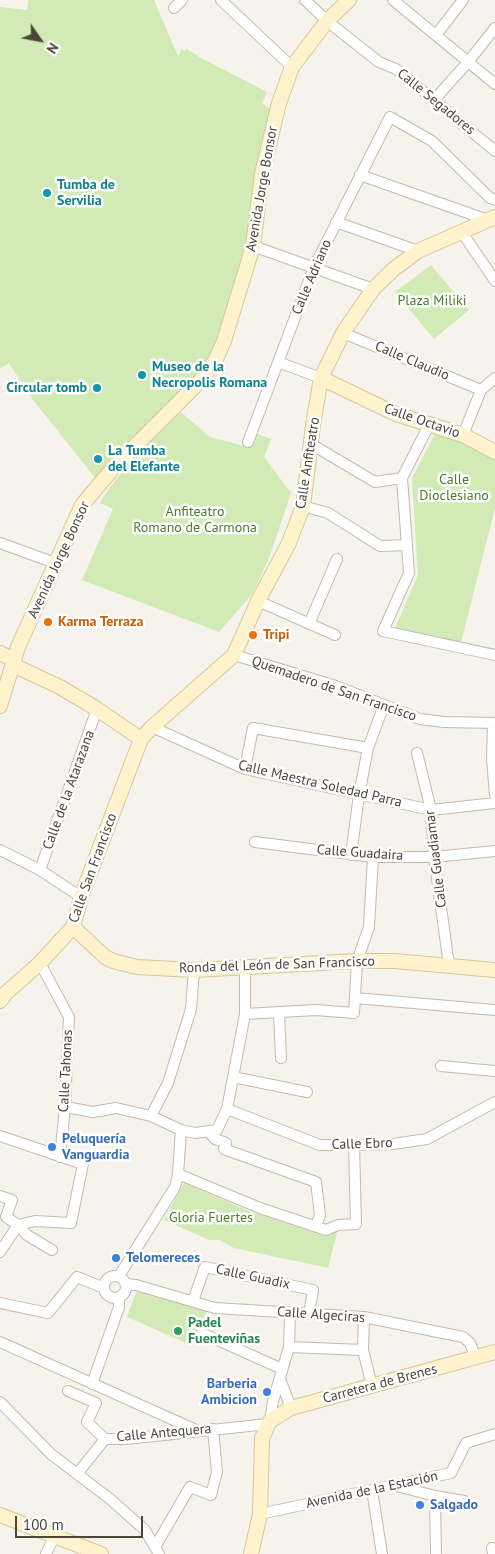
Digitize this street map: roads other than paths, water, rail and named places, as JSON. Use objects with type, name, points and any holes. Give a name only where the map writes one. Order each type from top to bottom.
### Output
[{"type":"street","points":[[174,8],[182,0]]},
{"type":"street","points":[[221,0],[292,67]]},
{"type":"street","name":"Calle Segadores","points":[[305,0],[327,21],[380,62],[396,69],[495,151]]},
{"type":"street","name":"Avenida Jorge Bonsor","points":[[0,706],[13,663],[55,563],[82,505],[116,466],[203,378],[215,361],[224,341],[254,246],[262,174],[279,103],[292,67],[327,21],[349,0]]},
{"type":"street","points":[[393,0],[495,84]]},
{"type":"street","points":[[436,35],[463,0]]},
{"type":"street","points":[[434,100],[495,28]]},
{"type":"street","name":"Calle Adriano","points":[[248,442],[314,267],[390,117],[432,141],[490,198],[495,200]]},
{"type":"street","points":[[360,175],[491,219]]},
{"type":"street","name":"Calle Anfiteatro","points":[[141,739],[152,727],[234,655],[258,601],[289,543],[303,506],[322,378],[343,332],[373,289],[394,269],[418,251],[491,219]]},
{"type":"street","points":[[336,222],[418,251]]},
{"type":"street","points":[[461,231],[495,281]]},
{"type":"street","points":[[254,246],[373,289]]},
{"type":"street","name":"Calle Claudio","points":[[343,332],[481,390]]},
{"type":"street","points":[[278,362],[322,378]]},
{"type":"street","name":"Calle Octavio","points":[[322,378],[396,414],[463,434],[495,452]]},
{"type":"street","points":[[463,434],[481,390],[495,378]]},
{"type":"street","points":[[429,425],[402,478],[409,573],[383,631],[495,655]]},
{"type":"street","points":[[311,444],[375,482],[402,478]]},
{"type":"street","points":[[303,506],[328,513],[380,546],[407,545]]},
{"type":"street","points":[[0,543],[55,563]]},
{"type":"street","points":[[309,624],[337,559]]},
{"type":"street","points":[[258,601],[335,635]]},
{"type":"street","points":[[0,653],[13,663],[60,687],[97,709],[141,739]]},
{"type":"street","name":"Quemadero de San Francisco","points":[[234,655],[336,686],[420,719],[444,722],[494,723]]},
{"type":"street","points":[[351,855],[359,795],[368,748],[384,705]]},
{"type":"street","name":"Calle de la Atarazana","points":[[40,870],[97,709]]},
{"type":"street","points":[[494,723],[492,759],[495,795]]},
{"type":"street","name":"Calle Maestra Soledad Parra","points":[[152,727],[245,769],[359,795],[431,810],[495,803]]},
{"type":"street","points":[[245,769],[253,728],[368,748]]},
{"type":"street","name":"Calle San Francisco","points":[[0,1001],[6,993],[40,963],[73,927],[81,897],[141,739]]},
{"type":"street","name":"Calle Guadiamar","points":[[417,753],[431,810],[434,857],[450,965]]},
{"type":"street","name":"Calle Guadaira","points":[[255,842],[373,857],[434,857],[495,851]]},
{"type":"street","points":[[0,850],[40,870],[81,897]]},
{"type":"street","points":[[245,1014],[316,1010],[354,1013],[357,961],[369,927],[373,857]]},
{"type":"street","name":"Ronda del León de San Francisco","points":[[73,927],[104,957],[113,962],[137,967],[194,970],[357,961],[395,961],[495,970]]},
{"type":"street","name":"Calle Tahonas","points":[[40,963],[69,1017],[65,1107],[60,1157]]},
{"type":"street","points":[[65,1107],[93,1112],[116,1108],[151,1116],[181,1130],[194,1133],[217,1130],[227,1109],[245,1014],[245,967]]},
{"type":"street","points":[[151,1116],[168,1083],[191,1009],[194,970]]},
{"type":"street","points":[[355,998],[495,1010]]},
{"type":"street","points":[[279,1013],[281,1058]]},
{"type":"street","points":[[441,1066],[495,1071]]},
{"type":"street","points":[[233,1077],[307,1092]]},
{"type":"street","name":"Calle Ebro","points":[[227,1109],[320,1145],[354,1146],[393,1144],[426,1139],[495,1102]]},
{"type":"street","points":[[118,1276],[175,1187],[178,1174],[181,1130]]},
{"type":"street","points":[[209,1132],[215,1139],[226,1143],[224,1149],[316,1182],[320,1214],[316,1226]]},
{"type":"street","points":[[0,1136],[83,1164],[71,1223],[35,1220],[18,1225],[0,1252]]},
{"type":"street","points":[[178,1174],[260,1208],[326,1230],[338,1225],[356,1224],[354,1146]]},
{"type":"street","points":[[0,1196],[12,1200],[6,1217],[18,1225],[27,1235],[52,1250]]},
{"type":"street","name":"Calle Guadix","points":[[193,1302],[205,1267],[313,1290],[309,1314]]},
{"type":"street","points":[[0,1303],[48,1313],[77,1277],[104,1288],[109,1297],[119,1298],[124,1294],[126,1284],[118,1276],[108,1278],[104,1288]]},
{"type":"street","name":"Calle Algeciras","points":[[126,1284],[136,1285],[215,1308],[364,1317],[463,1336],[470,1343],[476,1358]]},
{"type":"street","points":[[92,1384],[119,1307],[119,1298]]},
{"type":"street","points":[[251,1554],[260,1514],[262,1438],[270,1422],[273,1402],[289,1347],[290,1313]]},
{"type":"street","points":[[364,1317],[363,1350],[372,1386]]},
{"type":"street","points":[[202,1333],[281,1374],[291,1408]]},
{"type":"street","points":[[0,1342],[197,1430]]},
{"type":"street","points":[[289,1347],[363,1350]]},
{"type":"street","name":"Carretera de Brenes","points":[[270,1422],[291,1408],[495,1352]]},
{"type":"street","name":"Calle Antequera","points":[[68,1391],[96,1403],[87,1422],[105,1439],[270,1422]]},
{"type":"street","points":[[0,1402],[51,1454],[110,1499],[145,1530],[157,1550]]},
{"type":"street","points":[[157,1550],[190,1487],[211,1495],[217,1472],[213,1429]]},
{"type":"street","name":"Avenida de la Estación","points":[[260,1514],[451,1473],[466,1443],[495,1434]]},
{"type":"street","points":[[77,1474],[105,1439]]},
{"type":"street","points":[[393,1485],[464,1501]]},
{"type":"street","points":[[372,1490],[382,1554]]},
{"type":"street","points":[[435,1496],[436,1554]]},
{"type":"street","points":[[0,1515],[56,1535],[101,1554]]},
{"type":"street","points":[[46,1554],[56,1535]]},
{"type":"place","name":"Tumba de Servilia","points":[[47,193]]},
{"type":"place","name":"Museo de la Necropolis Romana","points":[[142,375]]},
{"type":"place","name":"Circular tomb","points":[[97,388]]},
{"type":"place","name":"La Tumba del Elefante","points":[[98,459]]},
{"type":"place","name":"Karma Terraza","points":[[48,622]]},
{"type":"place","name":"Tripi","points":[[253,635]]},
{"type":"place","name":"Peluquería Vanguardia","points":[[52,1147]]},
{"type":"place","name":"Telomereces","points":[[116,1258]]},
{"type":"place","name":"Padel Fuenteviñas","points":[[178,1331]]},
{"type":"place","name":"Barberia Ambicion","points":[[267,1392]]},
{"type":"place","name":"Salgado","points":[[420,1505]]},
{"type":"park label","name":"Plaza Miliki","points":[[432,301]]},
{"type":"park label","name":"Calle Dioclesiano","points":[[454,488]]},
{"type":"park label","name":"Anfiteatro Romano de Carmona","points":[[195,520]]},
{"type":"park label","name":"Gloria Fuertes","points":[[211,1218]]}]
